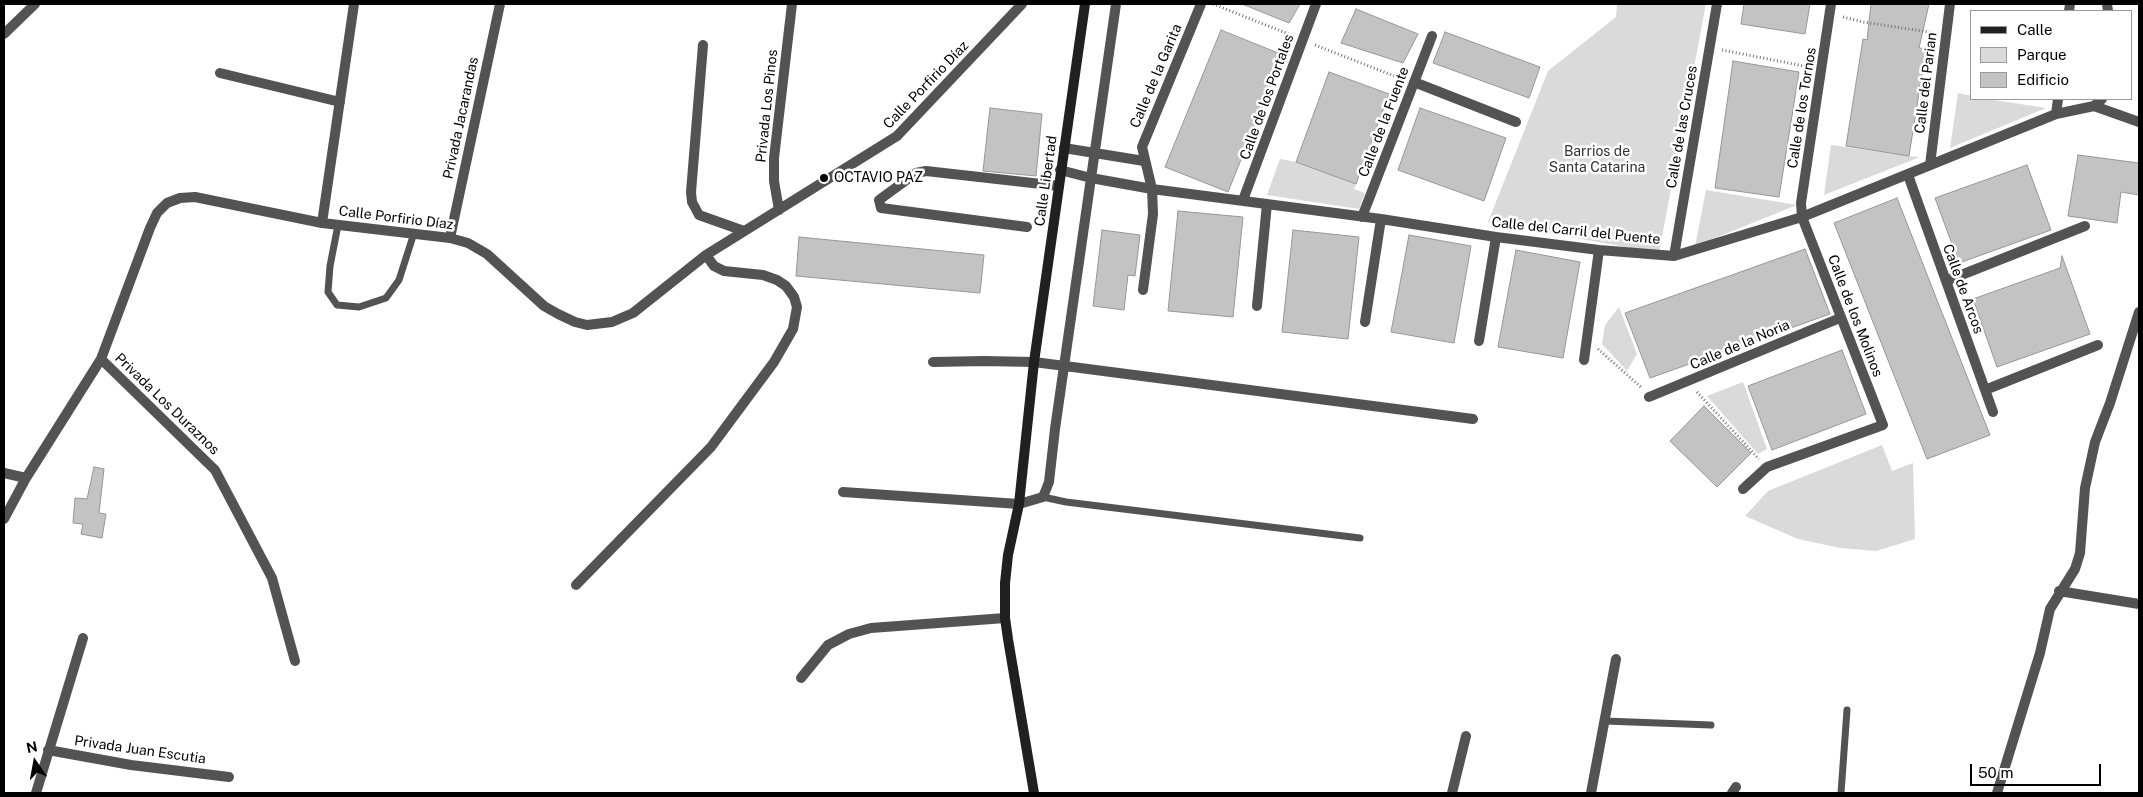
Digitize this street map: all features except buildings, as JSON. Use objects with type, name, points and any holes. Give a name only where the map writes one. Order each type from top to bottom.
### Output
[{"type":"main road","name":"Calle Libertad","points":[[1034,793],[1006,618],[1005,583],[1008,555],[1019,504],[1034,362],[1085,4]]},
{"type":"street","points":[[4,34],[36,4]]},
{"type":"street","points":[[322,223],[354,4]]},
{"type":"street","name":"Privada Jacarandas","points":[[450,238],[500,4]]},
{"type":"street","name":"Privada Los Pinos","points":[[779,210],[774,181],[774,158],[792,4]]},
{"type":"street","name":"Calle Porfirio Díaz","points":[[4,519],[26,478],[101,359],[150,228],[157,212],[167,203],[180,198],[196,197],[322,223],[450,238],[468,243],[487,254],[544,306],[575,322],[587,324],[612,322],[633,313],[706,255],[897,136],[1022,4]]},
{"type":"street","points":[[844,492],[1019,504],[1042,497],[1049,482],[1116,4]]},
{"type":"street","name":"Calle de la Garita","points":[[1144,161],[1142,147],[1146,133],[1201,4]]},
{"type":"street","name":"Calle de los Portales","points":[[1243,200],[1316,4]]},
{"type":"street","name":"Calle de las Cruces","points":[[1674,256],[1717,4]]},
{"type":"street","name":"Calle del Parian","points":[[1930,165],[1950,4]]},
{"type":"street","name":"Calle de los Tornos","points":[[1802,216],[1802,203],[1831,9]]},
{"type":"street","name":"Calle de la Fuente","points":[[1362,218],[1432,36]]},
{"type":"street","points":[[703,45],[691,192],[692,202],[699,215],[744,231]]},
{"type":"street","points":[[220,73],[340,102]]},
{"type":"street","points":[[1414,82],[1516,122]]},
{"type":"street","points":[[2056,114],[2058,100]]},
{"type":"street","points":[[2101,100],[2094,106],[2139,122]]},
{"type":"street","name":"Calle del Carril del Puente","points":[[1060,170],[1091,178],[1152,189],[1381,219],[1496,237],[1599,250],[1674,256],[1802,216],[2056,114],[2094,106]]},
{"type":"street","points":[[1064,148],[1144,161],[1152,189],[1153,214],[1143,290]]},
{"type":"street","points":[[1027,226],[881,208],[879,200],[916,173],[926,171],[1058,186]]},
{"type":"street","name":"Calle de Arcos","points":[[1908,175],[1993,412]]},
{"type":"street","points":[[1257,306],[1267,204]]},
{"type":"street","name":"Calle de los Molinos","points":[[1767,467],[1883,425],[1802,216]]},
{"type":"street","points":[[1365,322],[1381,219]]},
{"type":"street","points":[[1946,281],[2085,226]]},
{"type":"street","points":[[1479,341],[1496,237]]},
{"type":"street","points":[[1584,360],[1599,250]]},
{"type":"street","points":[[576,585],[711,447],[774,362],[793,329],[797,307],[794,297],[786,286],[763,275],[724,271],[714,266],[706,255]]},
{"type":"street","points":[[1997,793],[2040,653],[2050,609],[2075,569],[2080,553],[2085,488],[2096,442],[2139,312]]},
{"type":"street","name":"Calle de la Noria","points":[[1649,397],[1840,318]]},
{"type":"street","points":[[1985,390],[2098,345]]},
{"type":"street","name":"Privada Los Duraznos","points":[[101,359],[215,470],[272,578],[295,661]]},
{"type":"street","points":[[933,362],[1034,362],[1473,419]]},
{"type":"street","points":[[1743,489],[1767,467]]},
{"type":"street","points":[[4,473],[26,478]]},
{"type":"street","points":[[2059,592],[2139,604]]},
{"type":"street","points":[[801,678],[828,645],[849,634],[871,628],[1006,618]]},
{"type":"street","points":[[36,793],[83,638]]},
{"type":"street","points":[[1591,793],[1616,659]]},
{"type":"street","points":[[1452,793],[1466,736]]},
{"type":"street","name":"Privada Juan Escutia","points":[[48,750],[131,765],[229,777]]},
{"type":"lane","points":[[338,225],[330,266],[328,292],[337,305],[359,307],[386,298],[399,280],[414,233]]},
{"type":"lane","points":[[1042,497],[1066,502],[1360,538]]},
{"type":"lane","points":[[1841,793],[1847,710]]},
{"type":"lane","points":[[1604,721],[1711,725]]},
{"type":"path","points":[[1212,4],[1414,82]]},
{"type":"path","points":[[1831,9],[1864,22],[1945,34]]},
{"type":"path","points":[[1709,48],[1821,70]]},
{"type":"path","points":[[1586,339],[1649,397]]},
{"type":"path","points":[[1688,382],[1767,467]]},
{"type":"green space","name":"Barrios de Santa Catarina","points":[[1617,4],[1706,4],[1659,253],[1488,222],[1548,71],[1616,17]]},
{"type":"green space","points":[[1958,93],[1970,96],[1970,100],[1994,100],[2046,108],[1950,148]]},
{"type":"green space","points":[[1831,145],[1909,156],[1920,157],[1824,195]]},
{"type":"green space","points":[[1280,159],[1296,162],[1356,184],[1354,189],[1365,193],[1359,209],[1267,195]]},
{"type":"green space","points":[[1706,190],[1797,205],[1695,246]]},
{"type":"green space","points":[[1619,307],[1637,354],[1627,371],[1602,344],[1605,325]]},
{"type":"green space","points":[[1743,382],[1767,449],[1758,454],[1707,396]]},
{"type":"green space","points":[[1882,445],[1892,471],[1913,463],[1915,539],[1876,551],[1840,548],[1798,539],[1745,516],[1768,491]]},
{"type":"place","name":"OCTAVIO PAZ","points":[[824,178]]}]
